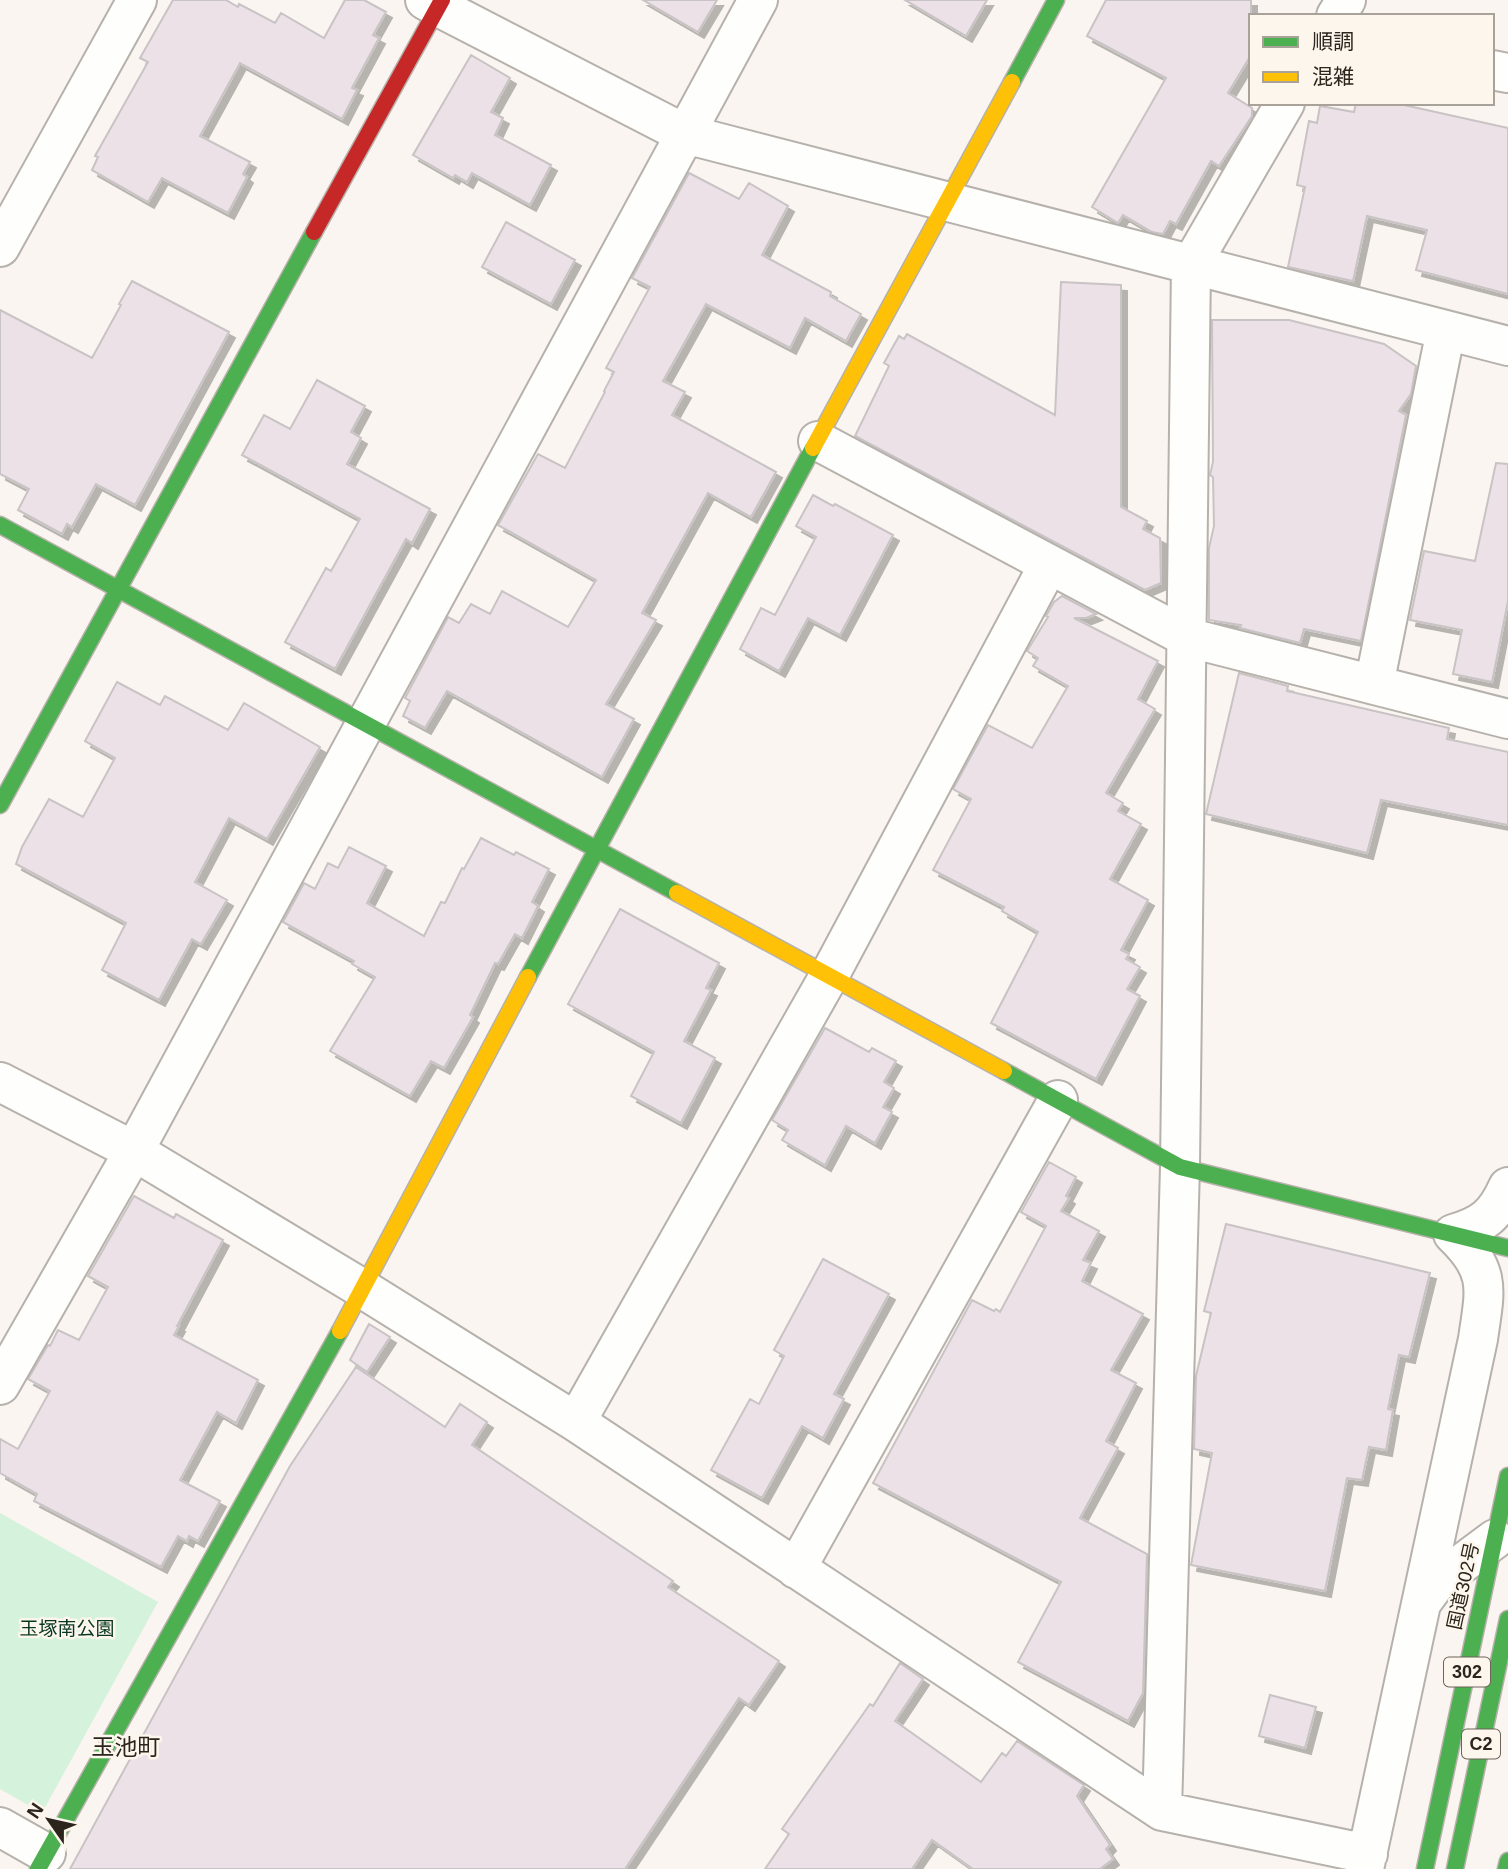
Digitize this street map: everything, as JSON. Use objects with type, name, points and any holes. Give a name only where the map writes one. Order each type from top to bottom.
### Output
[{"type":"main road","points":[[42,1861],[363,1289],[596,849],[1056,0]]},
{"type":"main road","points":[[0,805],[435,2]]},
{"type":"main road","points":[[0,525],[1180,1167],[1508,1248]]},
{"type":"main road","name":"国道302号","points":[[1425,1869],[1508,1476]]},
{"type":"main road","name":"C2","points":[[1455,1869],[1508,1619]]},
{"type":"main road","points":[[1506,1869],[1508,1861]]},
{"type":"street","points":[[0,247],[137,0]]},
{"type":"street","points":[[0,1385],[134,1151],[758,0]]},
{"type":"street","points":[[435,2],[685,134],[1508,346]]},
{"type":"street","points":[[1162,1811],[1180,1167],[1191,265],[1284,105]]},
{"type":"street","points":[[1374,685],[1446,330]]},
{"type":"street","points":[[818,441],[1186,637],[1508,719]]},
{"type":"street","points":[[576,1422],[829,976],[1049,564]]},
{"type":"street","points":[[0,1082],[134,1151],[576,1422],[1162,1811],[1366,1861],[1478,1339],[1485,1291],[1481,1270],[1470,1250],[1453,1234],[1476,1227],[1490,1216],[1501,1203],[1508,1187]]},
{"type":"street","points":[[796,1569],[1058,1100]]},
{"type":"street","points":[[1422,1602],[1436,1583],[1495,1539]]},
{"type":"street","points":[[0,1827],[42,1861]]},
{"type":"green space","name":"玉塚南公園","points":[[0,1513],[158,1602],[42,1813],[0,1789]]},
{"type":"building","points":[[173,0],[226,0],[275,23],[281,13],[324,38],[345,0],[364,0],[386,12],[373,35],[379,38],[352,88],[357,90],[342,119],[240,63],[200,136],[250,162],[243,174],[247,177],[228,213],[162,178],[148,202],[92,170],[98,157],[95,156],[148,62],[140,58]]},
{"type":"building","points":[[643,0],[717,0],[698,32]]},
{"type":"building","points":[[905,0],[987,0],[966,36]]},
{"type":"building","points":[[1106,0],[1251,0],[1249,58],[1228,93],[1252,108],[1252,116],[1219,166],[1211,161],[1176,224],[1170,221],[1163,234],[1152,232],[1123,215],[1118,223],[1092,207],[1166,78],[1087,36]]},
{"type":"building","points":[[471,55],[510,78],[491,112],[503,118],[495,135],[551,165],[530,205],[472,173],[467,182],[455,175],[453,178],[413,155]]},
{"type":"building","points":[[1356,105],[1404,105],[1508,128],[1508,294],[1416,270],[1427,230],[1367,216],[1353,281],[1288,267],[1305,187],[1297,185],[1309,121],[1317,123],[1320,106],[1354,112]]},
{"type":"building","points":[[689,173],[739,199],[749,183],[788,206],[762,255],[831,292],[830,296],[861,314],[846,341],[805,318],[790,348],[706,304],[663,381],[685,392],[672,415],[776,472],[751,517],[708,493],[642,613],[656,620],[606,704],[634,719],[602,777],[447,691],[425,728],[403,716],[410,701],[405,698],[448,617],[459,623],[471,604],[490,614],[502,591],[568,627],[596,580],[498,525],[538,454],[565,468],[614,372],[606,368],[650,287],[632,278]]},
{"type":"building","points":[[506,222],[575,260],[551,304],[482,267]]},
{"type":"building","points":[[132,281],[229,332],[135,505],[96,484],[72,527],[67,524],[62,534],[18,510],[29,489],[0,474],[0,310],[92,358]]},
{"type":"building","points":[[1061,282],[1121,285],[1121,507],[1147,521],[1143,529],[1160,538],[1161,583],[1145,590],[855,436],[889,366],[884,363],[899,336],[904,339],[907,334],[1055,415]]},
{"type":"building","points":[[1212,320],[1289,320],[1384,344],[1416,366],[1411,394],[1399,411],[1406,415],[1361,641],[1304,629],[1300,643],[1240,628],[1241,625],[1209,620],[1209,548],[1214,526],[1213,477],[1210,475],[1213,462]]},
{"type":"building","points":[[317,380],[365,406],[351,432],[361,438],[347,464],[430,509],[412,543],[406,539],[335,669],[285,642],[326,568],[331,571],[360,519],[242,455],[264,415],[290,429]]},
{"type":"building","points":[[1496,463],[1508,464],[1508,601],[1492,682],[1453,674],[1462,630],[1410,620],[1424,551],[1475,561]]},
{"type":"building","points":[[813,495],[893,535],[840,635],[808,618],[779,671],[740,649],[761,608],[775,615],[816,537],[796,526]]},
{"type":"building","points":[[1062,596],[1096,614],[1086,618],[1074,618],[1158,661],[1138,699],[1155,709],[1106,793],[1123,803],[1118,811],[1141,824],[1110,879],[1148,900],[1121,950],[1129,954],[1126,959],[1140,967],[1127,989],[1140,996],[1096,1079],[991,1023],[1038,932],[1002,911],[1004,907],[933,870],[971,799],[953,789],[988,725],[1032,748],[1068,686],[1033,666],[1038,658],[1027,651],[1054,602]]},
{"type":"building","points":[[1239,673],[1288,686],[1287,691],[1449,728],[1447,739],[1508,752],[1508,825],[1381,800],[1367,853],[1206,814]]},
{"type":"building","points":[[117,682],[160,705],[165,696],[228,730],[244,703],[320,747],[267,839],[229,818],[195,882],[227,900],[201,944],[192,939],[159,1000],[102,970],[126,923],[16,864],[22,847],[49,799],[83,817],[115,758],[85,741]]},
{"type":"building","points":[[481,838],[549,869],[532,902],[538,906],[522,938],[515,934],[498,964],[495,963],[470,1015],[473,1017],[444,1068],[431,1061],[410,1096],[330,1051],[375,977],[352,964],[354,961],[283,922],[304,883],[315,889],[328,863],[338,868],[349,847],[386,866],[367,903],[424,936],[441,902],[445,903]]},
{"type":"building","points":[[620,909],[719,963],[706,988],[711,990],[684,1041],[715,1058],[681,1123],[631,1096],[654,1052],[568,1004]]},
{"type":"building","points":[[825,1028],[869,1052],[872,1048],[896,1061],[884,1082],[894,1088],[883,1107],[892,1112],[875,1143],[846,1126],[825,1165],[782,1140],[788,1130],[772,1120]]},
{"type":"building","points":[[1049,1162],[1076,1177],[1061,1211],[1099,1231],[1083,1260],[1091,1263],[1082,1281],[1143,1314],[1111,1370],[1136,1383],[1106,1441],[1118,1448],[1080,1518],[1147,1554],[1143,1693],[1128,1721],[1018,1662],[1061,1582],[873,1483],[972,1300],[1000,1312],[1046,1226],[1021,1212]]},
{"type":"building","points":[[134,1196],[174,1218],[176,1214],[223,1240],[174,1335],[258,1380],[236,1423],[217,1412],[180,1480],[220,1501],[198,1541],[189,1536],[187,1541],[178,1536],[161,1567],[34,1501],[37,1494],[0,1473],[0,1439],[18,1449],[50,1391],[28,1379],[58,1330],[79,1340],[108,1287],[88,1276]]},
{"type":"building","points":[[1226,1224],[1430,1273],[1409,1357],[1399,1355],[1388,1409],[1393,1410],[1386,1450],[1369,1447],[1362,1480],[1347,1478],[1325,1591],[1191,1565],[1212,1453],[1194,1449],[1196,1376],[1211,1313],[1204,1311]]},
{"type":"building","points":[[823,1259],[889,1294],[834,1394],[844,1399],[823,1438],[802,1426],[762,1498],[711,1470],[750,1399],[759,1404],[784,1356],[774,1350]]},
{"type":"building","points":[[369,1324],[390,1337],[367,1372],[350,1360]]},
{"type":"building","points":[[356,1367],[445,1427],[460,1404],[487,1422],[472,1445],[673,1581],[668,1587],[779,1661],[749,1705],[739,1698],[625,1869],[70,1869],[290,1466]]},
{"type":"building","points":[[900,1663],[923,1679],[895,1721],[981,1782],[1002,1753],[1006,1756],[1017,1741],[1084,1785],[1077,1796],[1110,1845],[1106,1849],[1113,1859],[1100,1869],[973,1869],[932,1840],[912,1869],[765,1869],[789,1834],[782,1829],[870,1704],[873,1706]]},
{"type":"building","points":[[1270,1695],[1316,1707],[1305,1748],[1259,1736]]},
{"type":"traffic: fast","points":[[1012,82],[1056,0]]},
{"type":"traffic: fast","points":[[0,805],[314,232]]},
{"type":"traffic: fast","points":[[528,977],[813,448]]},
{"type":"traffic: fast","points":[[0,525],[677,893]]},
{"type":"traffic: fast","points":[[1004,1071],[1180,1167],[1508,1248]]},
{"type":"traffic: fast","points":[[38,1869],[340,1331]]},
{"type":"traffic: fast","points":[[1425,1869],[1508,1476]]},
{"type":"traffic: fast","points":[[1455,1869],[1508,1619]]},
{"type":"traffic: fast","points":[[1506,1869],[1508,1861]]},
{"type":"traffic: slow","points":[[813,448],[1012,82]]},
{"type":"traffic: slow","points":[[677,893],[1004,1071]]},
{"type":"traffic: slow","points":[[340,1331],[528,977]]},
{"type":"traffic: jam","points":[[314,232],[442,0]]},
{"type":"district","name":"玉池町","points":[[126,1747]]}]
